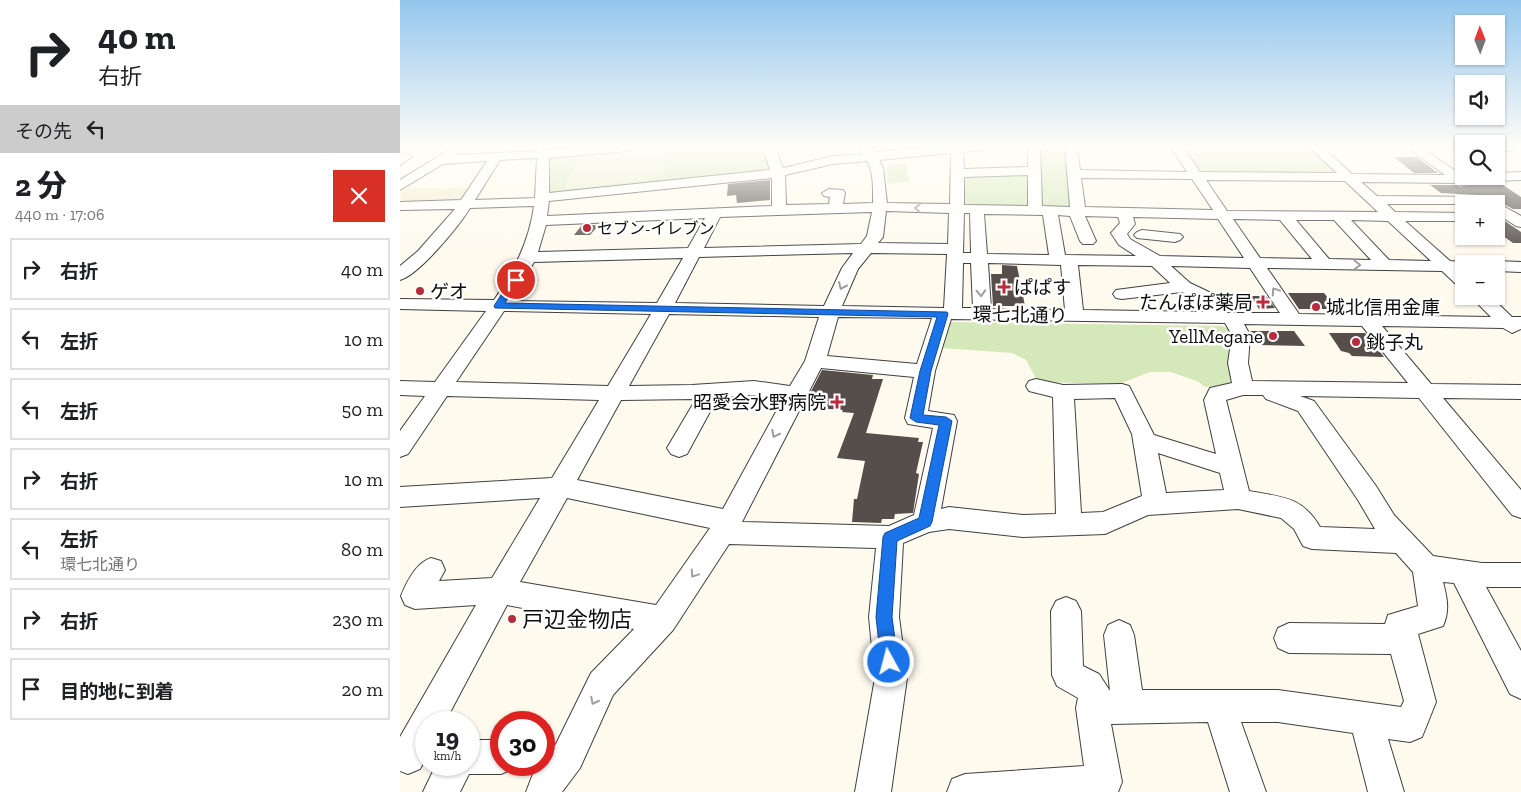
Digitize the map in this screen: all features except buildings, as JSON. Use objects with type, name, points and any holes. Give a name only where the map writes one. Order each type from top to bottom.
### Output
[{"type":"street","points":[[400,275],[424,254],[466,204],[479,184]]},
{"type":"street","points":[[400,448],[516,280],[535,239],[542,200],[542,184]]},
{"type":"street","points":[[400,206],[542,200],[677,184]]},
{"type":"street","points":[[778,184],[778,210]]},
{"type":"street","points":[[544,792],[556,756],[602,684],[663,620],[725,527],[815,361],[830,312],[850,268],[876,237],[880,207],[878,184]]},
{"type":"street","points":[[926,522],[946,421],[916,418],[925,371],[948,314],[955,253],[957,184]]},
{"type":"street","points":[[1037,184],[1043,211],[1063,259],[1075,316]]},
{"type":"street","points":[[1075,184],[1088,241]]},
{"type":"street","points":[[1076,195],[1146,184]]},
{"type":"street","points":[[1201,184],[1293,319]]},
{"type":"street","points":[[1355,184],[1455,274]]},
{"type":"street","points":[[1468,185],[1482,195]]},
{"type":"street","points":[[645,216],[658,186]]},
{"type":"street","points":[[539,221],[715,212],[880,207],[1043,211],[1076,195],[1094,190]]},
{"type":"street","points":[[830,193],[838,193],[835,208]]},
{"type":"street","points":[[1076,195],[1127,212],[1285,216],[1455,217]]},
{"type":"street","points":[[1092,708],[1219,705],[1278,706],[1410,725],[1420,702],[1399,625],[1433,616],[1433,598],[1426,567],[1385,523],[1367,493],[1306,406],[1249,388],[1238,364],[1241,335],[1227,318],[1205,297],[1184,287],[1156,261],[1128,244],[1119,233],[1128,224],[1124,196]]},
{"type":"street","points":[[1373,200],[1455,202]]},
{"type":"street","points":[[977,210],[982,314]]},
{"type":"street","points":[[434,711],[500,591],[663,309],[715,212]]},
{"type":"street","points":[[1505,212],[1517,221]]},
{"type":"street","points":[[1285,216],[1326,264]]},
{"type":"street","points":[[1338,216],[1386,265]]},
{"type":"street","points":[[1142,235],[1256,262],[1455,266]]},
{"type":"street","points":[[1128,244],[1176,244]]},
{"type":"street","points":[[527,257],[866,249],[955,253],[979,258],[1156,261],[1176,244]]},
{"type":"street","points":[[772,268],[777,251]]},
{"type":"street","points":[[400,254],[424,254]]},
{"type":"street","points":[[1505,266],[1521,267]]},
{"type":"street","points":[[1122,294],[1184,287]]},
{"type":"street","name":"環七北通り","points":[[400,304],[1293,319],[1517,327]]},
{"type":"street","points":[[1490,305],[1517,327]]},
{"type":"street","points":[[1368,321],[1521,508]]},
{"type":"street","points":[[815,361],[925,371]]},
{"type":"street","points":[[1036,386],[1063,392],[1122,391],[1144,440],[1156,504]]},
{"type":"street","points":[[400,388],[615,393],[754,388],[796,394]]},
{"type":"street","points":[[1238,499],[1215,400],[1217,394],[1249,388],[1521,392]]},
{"type":"street","points":[[679,448],[712,390]]},
{"type":"street","points":[[1063,392],[1069,524]]},
{"type":"street","points":[[1144,440],[1232,468]]},
{"type":"street","points":[[400,497],[561,487],[725,527],[890,537],[926,522],[949,518],[1023,526],[1105,523],[1145,505],[1238,499],[1288,510],[1303,522],[1312,538],[1401,542]]},
{"type":"street","points":[[873,792],[891,678],[884,617],[890,537]]},
{"type":"street","points":[[1426,567],[1463,573],[1521,575]]},
{"type":"street","points":[[431,570],[415,596],[500,591],[663,620]]},
{"type":"street","points":[[1463,573],[1521,683]]},
{"type":"street","points":[[965,792],[1104,782],[1092,708],[1095,694],[1088,685],[1068,675],[1066,612]]},
{"type":"street","points":[[1119,634],[1128,708]]},
{"type":"street","points":[[1289,638],[1404,639]]},
{"type":"street","points":[[1219,705],[1248,792]]},
{"type":"street","points":[[1366,719],[1386,792]]},
{"type":"street","points":[[441,792],[449,776]]},
{"type":"shaded area","points":[[471,188],[463,200],[400,203],[402,189]]},
{"type":"green space","points":[[548,184],[660,184],[547,196]]},
{"type":"green space","points":[[614,184],[572,189],[566,188],[565,185]]},
{"type":"green space","points":[[962,184],[1029,184],[1029,207],[964,207]]},
{"type":"green space","points":[[1037,184],[1071,184],[1073,208],[1037,207]]},
{"type":"green space","points":[[949,322],[1222,326],[1233,330],[1237,385],[1205,387],[1199,382],[1171,372],[1150,372],[1119,384],[1038,382],[1026,360],[1012,353],[942,348]]},
{"type":"place","name":"セブン-イレブン","points":[[587,228]]},
{"type":"place","name":"ぱぱす","points":[[1004,287]]},
{"type":"place","name":"ゲオ","points":[[420,291]]},
{"type":"place","name":"たんぽぽ薬局","points":[[1263,302]]},
{"type":"place","name":"城北信用金庫","points":[[1316,307]]},
{"type":"place","name":"YellMegane","points":[[1273,336]]},
{"type":"place","name":"銚子丸","points":[[1356,342]]},
{"type":"place","name":"昭愛会水野病院","points":[[837,402]]},
{"type":"place","name":"戸辺金物店","points":[[512,619]]},
{"type":"route","points":[[516,280],[499,306],[943,314],[941,326],[925,371],[916,418],[946,421],[926,522],[890,537],[891,544],[884,617],[889,662]]}]
